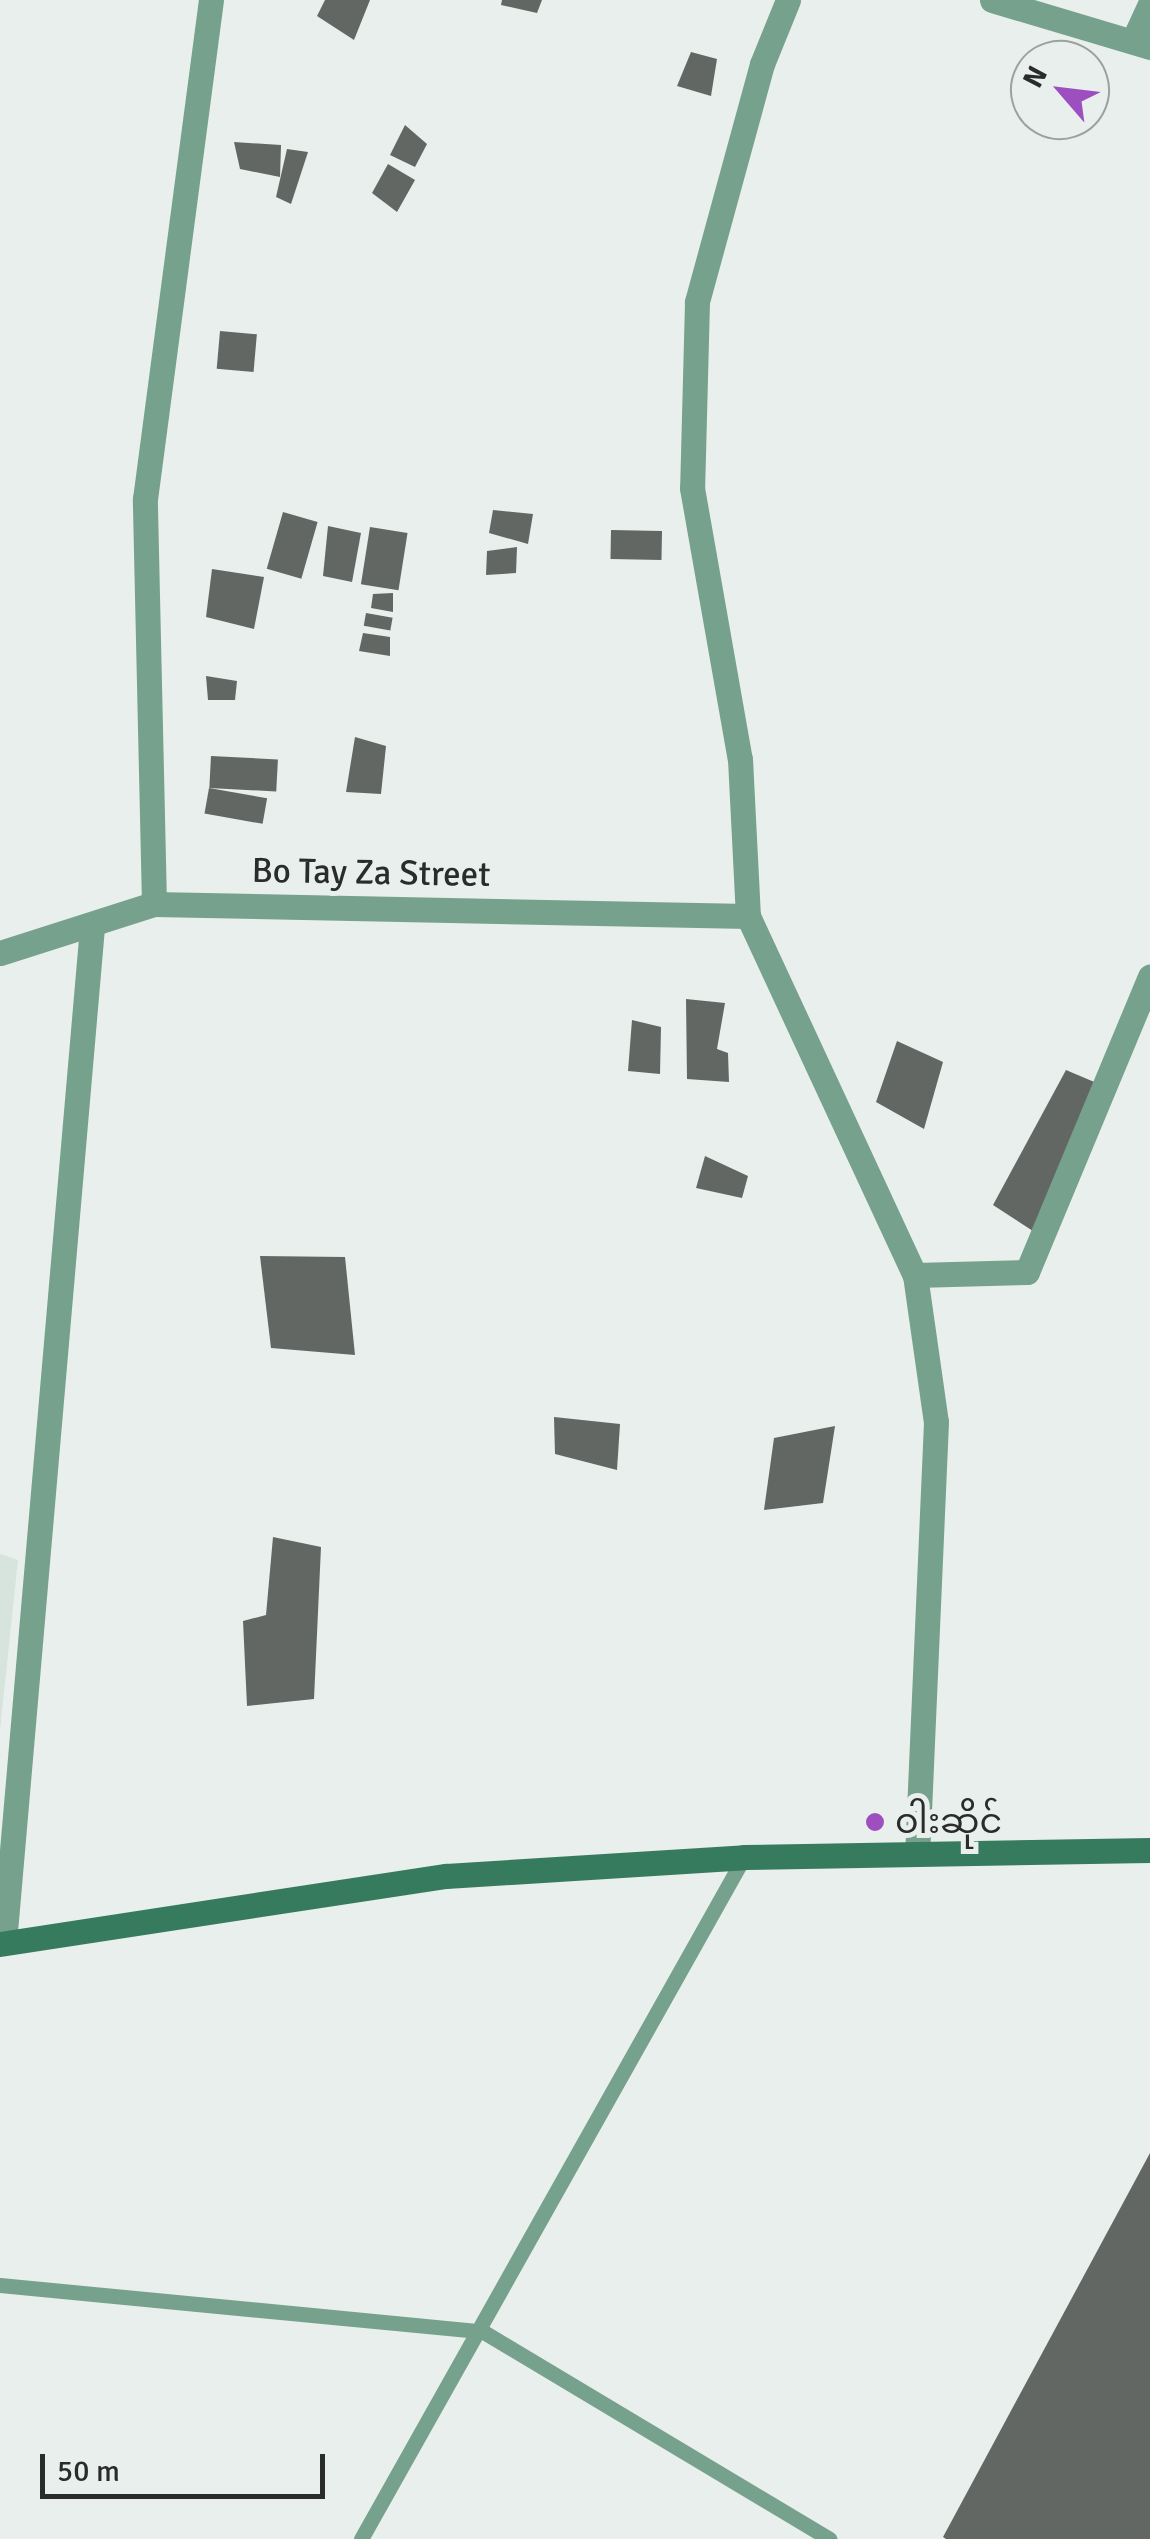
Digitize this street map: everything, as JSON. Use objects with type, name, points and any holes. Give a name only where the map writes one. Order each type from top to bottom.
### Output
[{"type":"main road","points":[[2,1944],[446,1876],[744,1857],[1150,1850]]},
{"type":"street","points":[[154,904],[144,499],[211,0]]},
{"type":"street","points":[[788,0],[762,64],[697,302],[692,488],[740,759],[748,916],[915,1275],[936,1422],[917,1853]]},
{"type":"street","points":[[992,0],[1142,44],[1150,4]]},
{"type":"street","name":"Bo Tay Za Street","points":[[0,953],[154,904],[748,916]]},
{"type":"street","points":[[2,1944],[92,926]]},
{"type":"street","points":[[915,1275],[1027,1272],[1150,977]]},
{"type":"lane","points":[[361,2539],[482,2331],[744,1857]]},
{"type":"lane","points":[[0,2285],[482,2331],[826,2538]]},
{"type":"shaded area","points":[[0,1554],[18,1560],[0,1730]]},
{"type":"building","points":[[325,0],[370,0],[354,40],[317,16]]},
{"type":"building","points":[[502,0],[542,0],[537,13],[501,5]]},
{"type":"building","points":[[691,52],[717,59],[711,96],[677,86]]},
{"type":"building","points":[[405,125],[427,144],[415,167],[390,155]]},
{"type":"building","points":[[234,142],[281,145],[280,177],[240,169]]},
{"type":"building","points":[[287,149],[308,152],[291,204],[276,197]]},
{"type":"building","points":[[388,164],[415,180],[397,212],[372,193]]},
{"type":"building","points":[[220,331],[257,334],[254,372],[217,369]]},
{"type":"building","points":[[493,510],[533,514],[528,544],[489,533]]},
{"type":"building","points":[[283,512],[318,522],[301,579],[267,569]]},
{"type":"building","points":[[328,526],[361,533],[352,582],[323,576]]},
{"type":"building","points":[[370,527],[408,533],[398,590],[361,584]]},
{"type":"building","points":[[611,530],[662,531],[661,560],[610,559]]},
{"type":"building","points":[[517,547],[516,573],[486,575],[487,551]]},
{"type":"building","points":[[212,569],[264,577],[254,629],[206,617]]},
{"type":"building","points":[[393,593],[393,612],[371,608],[373,594]]},
{"type":"building","points":[[366,613],[393,618],[390,630],[364,626]]},
{"type":"building","points":[[363,633],[390,637],[390,656],[359,651]]},
{"type":"building","points":[[206,676],[237,681],[235,700],[208,700]]},
{"type":"building","points":[[355,737],[386,746],[381,794],[346,792]]},
{"type":"building","points":[[211,756],[278,760],[276,791],[209,788]]},
{"type":"building","points":[[209,788],[267,798],[263,824],[204,814]]},
{"type":"building","points":[[686,999],[725,1003],[717,1049],[728,1053],[729,1082],[687,1079]]},
{"type":"building","points":[[632,1020],[661,1027],[660,1074],[628,1071]]},
{"type":"building","points":[[897,1041],[943,1062],[924,1129],[876,1102]]},
{"type":"building","points":[[1066,1070],[1099,1084],[1036,1233],[993,1205]]},
{"type":"building","points":[[705,1156],[748,1176],[742,1198],[696,1188]]},
{"type":"building","points":[[260,1256],[345,1257],[355,1355],[271,1348]]},
{"type":"building","points":[[554,1417],[620,1424],[617,1470],[555,1454]]},
{"type":"building","points":[[835,1426],[823,1503],[764,1510],[774,1438]]},
{"type":"building","points":[[273,1537],[321,1547],[314,1699],[247,1706],[243,1621],[266,1615]]},
{"type":"building","points":[[1150,2153],[1150,2539],[946,2539],[943,2537]]},
{"type":"place","name":"ဝါးဆိုင်","points":[[875,1822]]}]
